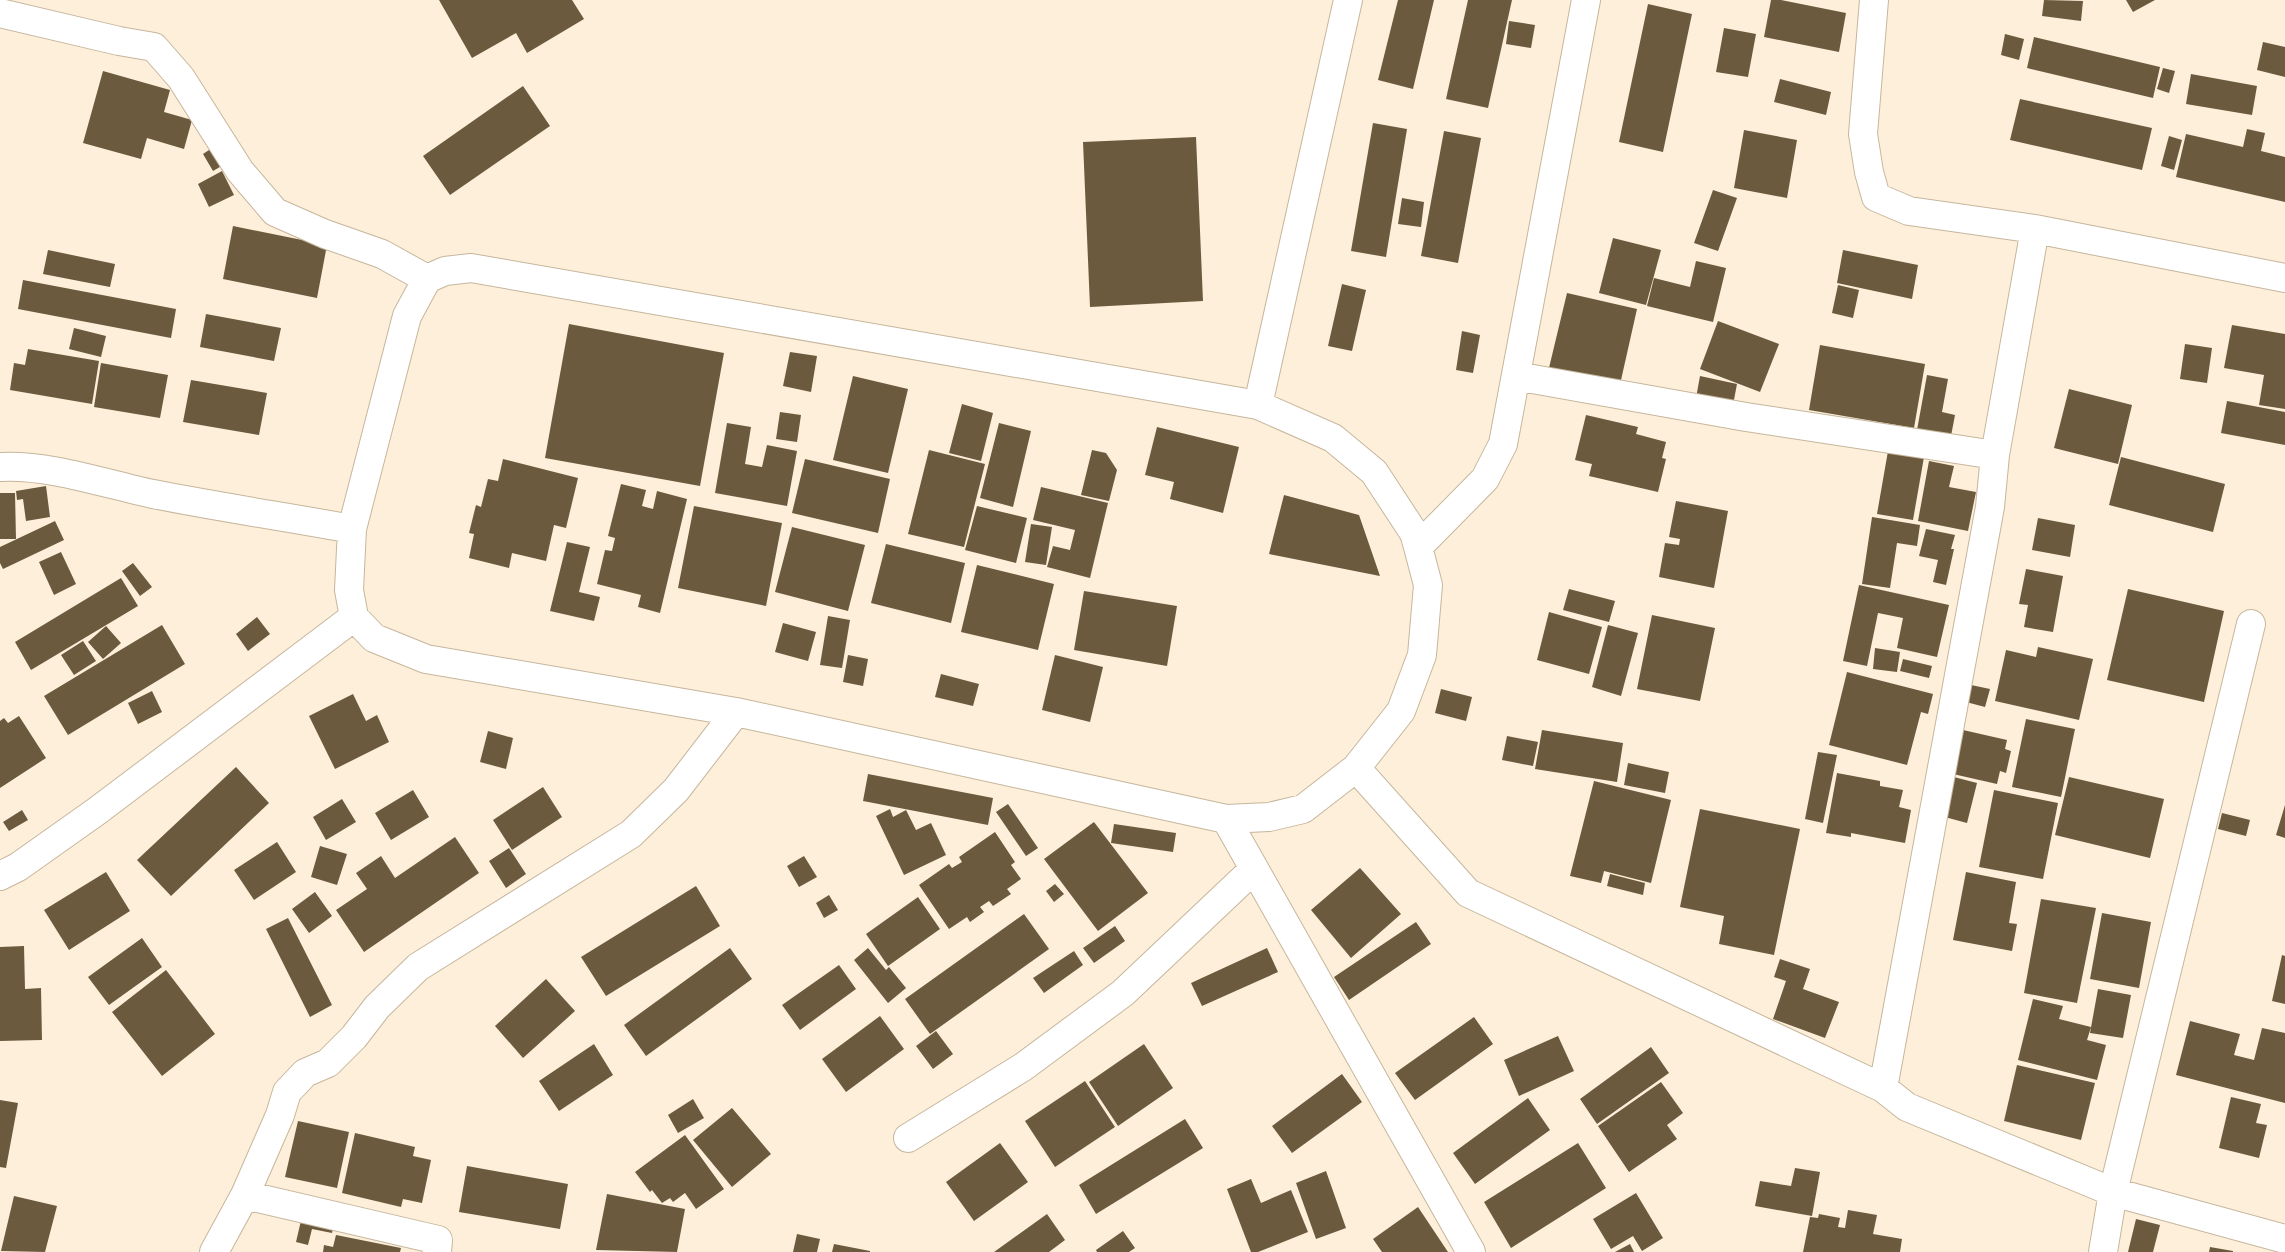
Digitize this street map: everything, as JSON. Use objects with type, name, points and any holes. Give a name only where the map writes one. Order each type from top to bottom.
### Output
[{"type":"street","points":[[1258,405],[1348,0]]},
{"type":"street","points":[[1418,547],[1485,479],[1503,444],[1586,0]]},
{"type":"street","points":[[1874,0],[1863,134],[1869,172],[1876,197],[1909,212],[2035,229],[2285,278]]},
{"type":"street","points":[[0,13],[119,41],[154,47],[181,78],[240,172],[275,212],[325,234],[382,254],[426,279]]},
{"type":"street","points":[[1883,1088],[1990,507],[1995,455],[2035,229]]},
{"type":"street","points":[[471,268],[1258,405],[1334,438],[1374,472],[1414,533],[1428,586],[1422,655],[1401,710],[1356,768],[1303,809],[1269,817],[1226,819],[736,712],[426,659],[374,638],[354,618],[349,590],[352,529],[407,316],[426,279],[445,271],[471,268]]},
{"type":"street","points":[[1516,376],[1746,417],[1995,455]]},
{"type":"street","points":[[0,467],[13,466],[52,471],[155,494],[352,529]]},
{"type":"street","points":[[0,876],[18,867],[97,811],[354,618]]},
{"type":"street","points":[[2103,1252],[2113,1192],[2251,624]]},
{"type":"street","points":[[214,1252],[245,1195],[280,1115],[287,1092],[305,1072],[328,1063],[354,1037],[377,1007],[418,967],[631,834],[676,790],[736,712]]},
{"type":"street","points":[[1356,768],[1468,893],[1883,1088],[1907,1106],[2113,1192],[2285,1238]]},
{"type":"street","points":[[1226,819],[1471,1252]]},
{"type":"street","points":[[908,1138],[1024,1067],[1123,993],[1254,869]]},
{"type":"street","points":[[245,1195],[438,1240],[437,1252]]},
{"type":"building","points":[[439,0],[572,0],[584,19],[527,53],[516,33],[472,58]]},
{"type":"building","points":[[1398,0],[1434,0],[1413,89],[1378,80]]},
{"type":"building","points":[[1468,0],[1512,0],[1488,108],[1446,99]]},
{"type":"building","points":[[1771,0],[1781,0],[1846,13],[1839,52],[1764,37]]},
{"type":"building","points":[[2044,0],[2083,1],[2081,21],[2042,16]]},
{"type":"building","points":[[2126,0],[2155,0],[2133,12]]},
{"type":"building","points":[[1648,4],[1692,14],[1663,152],[1619,142]]},
{"type":"building","points":[[1509,21],[1535,25],[1531,48],[1506,44]]},
{"type":"building","points":[[1724,28],[1756,34],[1748,77],[1716,72]]},
{"type":"building","points":[[2005,34],[2024,39],[2019,60],[2001,55]]},
{"type":"building","points":[[2034,37],[2160,67],[2153,98],[2027,68]]},
{"type":"building","points":[[2263,42],[2285,47],[2285,77],[2257,70]]},
{"type":"building","points":[[2163,68],[2175,71],[2169,93],[2157,89]]},
{"type":"building","points":[[103,71],[170,90],[164,112],[192,120],[184,149],[147,138],[141,159],[83,143]]},
{"type":"building","points":[[2191,74],[2257,86],[2252,115],[2186,104]]},
{"type":"building","points":[[1780,79],[1831,92],[1826,115],[1774,102]]},
{"type":"building","points":[[523,86],[550,126],[450,195],[423,156]]},
{"type":"building","points":[[2020,99],[2152,128],[2142,170],[2010,140]]},
{"type":"building","points":[[1373,123],[1407,129],[1386,257],[1351,251]]},
{"type":"building","points":[[2247,129],[2265,133],[2261,151],[2285,157],[2285,202],[2176,177],[2186,134],[2243,147]]},
{"type":"building","points":[[1744,130],[1797,140],[1787,198],[1734,188]]},
{"type":"building","points":[[1444,131],[1481,138],[1458,263],[1421,256]]},
{"type":"building","points":[[2169,136],[2182,140],[2174,170],[2161,166]]},
{"type":"building","points":[[1196,137],[1203,301],[1090,307],[1083,142]]},
{"type":"building","points":[[215,146],[225,164],[213,171],[203,154]]},
{"type":"building","points":[[222,171],[234,195],[209,207],[198,184]]},
{"type":"building","points":[[1713,190],[1737,198],[1718,251],[1694,243]]},
{"type":"building","points":[[1402,198],[1424,202],[1421,227],[1398,224]]},
{"type":"building","points":[[233,226],[327,245],[317,298],[223,279]]},
{"type":"building","points":[[1613,238],[1661,250],[1646,305],[1599,293]]},
{"type":"building","points":[[48,250],[115,264],[110,287],[43,274]]},
{"type":"building","points":[[1843,250],[1918,265],[1912,299],[1837,283]]},
{"type":"building","points":[[1696,261],[1726,268],[1713,322],[1647,306],[1654,278],[1690,287]]},
{"type":"building","points":[[23,280],[176,309],[171,338],[18,309]]},
{"type":"building","points":[[1342,284],[1366,290],[1352,351],[1328,346]]},
{"type":"building","points":[[1838,285],[1859,290],[1853,318],[1832,313]]},
{"type":"building","points":[[1567,293],[1637,309],[1619,389],[1548,372]]},
{"type":"building","points":[[206,314],[281,328],[274,361],[200,347]]},
{"type":"building","points":[[1718,321],[1779,344],[1760,392],[1700,369]]},
{"type":"building","points":[[569,324],[724,353],[700,486],[545,458]]},
{"type":"building","points":[[2232,325],[2285,334],[2285,409],[2259,405],[2264,375],[2224,368]]},
{"type":"building","points":[[74,328],[106,336],[101,357],[69,349]]},
{"type":"building","points":[[1462,331],[1480,335],[1473,373],[1456,370]]},
{"type":"building","points":[[2185,344],[2212,348],[2207,383],[2180,379]]},
{"type":"building","points":[[1820,345],[1925,364],[1914,428],[1809,410]]},
{"type":"building","points":[[28,349],[99,361],[92,404],[10,390],[14,363],[25,365]]},
{"type":"building","points":[[790,352],[817,356],[811,392],[783,386]]},
{"type":"building","points":[[101,363],[168,375],[160,418],[94,407]]},
{"type":"building","points":[[1927,375],[1948,379],[1942,412],[1955,415],[1951,436],[1917,430]]},
{"type":"building","points":[[853,376],[908,389],[888,473],[833,460]]},
{"type":"building","points":[[1700,376],[1737,384],[1733,405],[1696,398]]},
{"type":"building","points":[[191,380],[267,393],[259,435],[183,422]]},
{"type":"building","points":[[2069,389],[2132,405],[2118,464],[2054,448]]},
{"type":"building","points":[[2227,401],[2285,412],[2285,445],[2221,433]]},
{"type":"building","points":[[962,404],[993,413],[981,461],[949,453]]},
{"type":"building","points":[[780,412],[801,415],[797,442],[776,439]]},
{"type":"building","points":[[1586,415],[1638,427],[1636,434],[1666,442],[1662,458],[1666,459],[1658,492],[1589,476],[1592,464],[1575,460]]},
{"type":"building","points":[[727,423],[751,427],[745,464],[762,467],[767,445],[797,451],[787,506],[715,493]]},
{"type":"building","points":[[999,423],[1031,431],[1013,507],[980,498]]},
{"type":"building","points":[[1157,427],[1239,447],[1223,513],[1170,499],[1174,482],[1145,475]]},
{"type":"building","points":[[929,450],[985,464],[964,547],[908,534]]},
{"type":"building","points":[[1092,450],[1106,453],[1117,470],[1109,501],[1081,495]]},
{"type":"building","points":[[1888,451],[1924,457],[1913,520],[1877,514]]},
{"type":"building","points":[[2121,457],[2225,484],[2213,532],[2109,505]]},
{"type":"building","points":[[503,459],[578,478],[566,528],[554,525],[546,561],[512,553],[509,568],[469,558],[474,534],[469,533],[476,505],[481,507],[488,479],[498,481]]},
{"type":"building","points":[[805,459],[890,479],[878,533],[792,513]]},
{"type":"building","points":[[1929,461],[1954,466],[1949,487],[1976,492],[1968,531],[1918,521]]},
{"type":"building","points":[[621,484],[646,490],[642,506],[653,509],[657,491],[687,499],[660,613],[638,607],[641,595],[597,584],[605,550],[612,551],[615,538],[608,536]]},
{"type":"building","points":[[46,486],[50,517],[26,521],[23,499],[17,500],[16,491]]},
{"type":"building","points":[[1041,487],[1108,503],[1090,578],[1047,567],[1053,546],[1070,550],[1075,530],[1033,520]]},
{"type":"building","points":[[0,493],[15,493],[16,539],[0,539]]},
{"type":"building","points":[[1284,495],[1359,515],[1380,576],[1269,554]]},
{"type":"building","points":[[1676,501],[1728,511],[1714,588],[1659,577],[1665,543],[1679,545],[1680,539],[1669,537]]},
{"type":"building","points":[[694,506],[782,523],[766,606],[678,588]]},
{"type":"building","points":[[977,506],[1027,518],[1016,563],[965,550]]},
{"type":"building","points":[[1872,517],[1920,525],[1917,546],[1897,543],[1890,588],[1862,584]]},
{"type":"building","points":[[2038,518],[2075,525],[2070,557],[2032,550]]},
{"type":"building","points":[[55,521],[64,540],[3,569],[0,563],[0,547]]},
{"type":"building","points":[[1031,524],[1052,527],[1046,565],[1025,562]]},
{"type":"building","points":[[792,527],[865,545],[848,611],[775,592]]},
{"type":"building","points":[[1926,529],[1955,535],[1946,585],[1933,582],[1938,560],[1919,556]]},
{"type":"building","points":[[567,542],[590,547],[579,592],[600,597],[594,621],[550,611]]},
{"type":"building","points":[[886,544],[965,563],[951,623],[871,603]]},
{"type":"building","points":[[61,552],[76,584],[54,595],[39,562]]},
{"type":"building","points":[[133,563],[152,587],[140,596],[122,571]]},
{"type":"building","points":[[977,565],[1054,584],[1038,650],[961,632]]},
{"type":"building","points":[[2026,569],[2063,576],[2053,632],[2024,627],[2028,605],[2019,604]]},
{"type":"building","points":[[121,578],[138,606],[31,670],[15,642]]},
{"type":"building","points":[[1859,585],[1949,605],[1937,657],[1897,648],[1903,618],[1878,613],[1867,666],[1843,661]]},
{"type":"building","points":[[1569,589],[1615,601],[1609,622],[1563,610]]},
{"type":"building","points":[[2128,589],[2224,611],[2204,702],[2107,680]]},
{"type":"building","points":[[1084,591],[1177,606],[1167,666],[1074,650]]},
{"type":"building","points":[[1549,612],[1602,627],[1589,674],[1537,660]]},
{"type":"building","points":[[1652,615],[1715,628],[1700,701],[1637,689]]},
{"type":"building","points":[[828,616],[850,620],[842,668],[820,665]]},
{"type":"building","points":[[257,617],[270,634],[248,651],[236,634]]},
{"type":"building","points":[[783,623],[816,632],[808,661],[775,652]]},
{"type":"building","points":[[162,625],[185,664],[68,735],[44,696]]},
{"type":"building","points":[[1608,625],[1638,633],[1621,696],[1592,687]]},
{"type":"building","points":[[106,626],[121,643],[103,659],[88,642]]},
{"type":"building","points":[[83,641],[96,661],[74,675],[61,655]]},
{"type":"building","points":[[2038,647],[2093,659],[2079,720],[1995,701],[2006,650],[2036,657]]},
{"type":"building","points":[[1875,648],[1900,652],[1897,672],[1873,669]]},
{"type":"building","points":[[848,655],[868,659],[863,686],[843,682]]},
{"type":"building","points":[[1055,655],[1103,667],[1090,722],[1042,710]]},
{"type":"building","points":[[1903,659],[1932,666],[1929,678],[1900,671]]},
{"type":"building","points":[[1847,672],[1933,694],[1928,714],[1921,712],[1907,765],[1829,745]]},
{"type":"building","points":[[941,674],[979,684],[973,706],[935,697]]},
{"type":"building","points":[[1971,685],[1990,689],[1985,707],[1966,702]]},
{"type":"building","points":[[1441,689],[1472,697],[1466,721],[1435,713]]},
{"type":"building","points":[[152,691],[162,712],[138,724],[128,703]]},
{"type":"building","points":[[353,694],[366,721],[377,715],[389,742],[335,769],[309,716]]},
{"type":"building","points":[[19,716],[46,758],[0,788],[0,721],[4,718],[8,723]]},
{"type":"building","points":[[2026,719],[2075,729],[2061,797],[2012,787]]},
{"type":"building","points":[[1542,730],[1623,743],[1617,782],[1535,769]]},
{"type":"building","points":[[1963,730],[2007,740],[2005,749],[2011,751],[2006,773],[2000,771],[1997,784],[1953,774]]},
{"type":"building","points":[[488,731],[513,738],[506,769],[480,762]]},
{"type":"building","points":[[1507,736],[1538,742],[1533,766],[1502,760]]},
{"type":"building","points":[[1818,752],[1837,755],[1823,823],[1805,819]]},
{"type":"building","points":[[1628,763],[1669,772],[1665,793],[1624,785]]},
{"type":"building","points":[[236,767],[269,803],[171,896],[137,860]]},
{"type":"building","points":[[1837,773],[1880,781],[1880,786],[1903,790],[1899,807],[1911,810],[1905,843],[1851,833],[1851,837],[1826,833]]},
{"type":"building","points":[[868,774],[993,798],[988,825],[863,801]]},
{"type":"building","points":[[1950,776],[1977,783],[1967,823],[1941,816]]},
{"type":"building","points":[[2069,777],[2164,799],[2150,858],[2055,835]]},
{"type":"building","points":[[1594,781],[1671,800],[1651,883],[1604,871],[1601,883],[1570,876]]},
{"type":"building","points":[[543,787],[562,817],[512,850],[493,820]]},
{"type":"building","points":[[413,790],[429,817],[391,840],[375,813]]},
{"type":"building","points":[[1994,790],[2058,803],[2043,879],[1979,867]]},
{"type":"building","points":[[342,799],[356,822],[326,840],[313,817]]},
{"type":"building","points":[[1008,804],[1038,848],[1026,856],[996,812]]},
{"type":"building","points":[[2285,805],[2285,838],[2276,835]]},
{"type":"building","points":[[890,809],[893,817],[906,810],[916,830],[931,823],[946,855],[904,875],[876,816]]},
{"type":"building","points":[[1700,809],[1800,829],[1774,955],[1719,944],[1724,916],[1680,907]]},
{"type":"building","points":[[22,810],[28,820],[9,831],[3,822]]},
{"type":"building","points":[[2222,813],[2250,820],[2246,836],[2218,829]]},
{"type":"building","points":[[1094,822],[1148,893],[1098,931],[1044,859]]},
{"type":"building","points":[[1114,824],[1176,833],[1173,852],[1111,843]]},
{"type":"building","points":[[995,832],[1015,862],[1011,865],[1021,879],[1007,889],[1011,894],[993,906],[989,901],[980,907],[984,912],[970,922],[967,917],[949,929],[919,885],[949,864],[952,868],[962,862],[959,857]]},
{"type":"building","points":[[455,837],[479,873],[364,952],[336,910],[367,889],[356,873],[381,856],[395,878]]},
{"type":"building","points":[[277,842],[296,872],[254,900],[234,870]]},
{"type":"building","points":[[320,846],[347,854],[337,885],[311,877]]},
{"type":"building","points":[[509,848],[526,874],[506,888],[489,861]]},
{"type":"building","points":[[804,856],[817,877],[799,887],[787,866]]},
{"type":"building","points":[[1360,868],[1401,914],[1351,958],[1311,910]]},
{"type":"building","points":[[106,872],[130,911],[69,950],[44,910]]},
{"type":"building","points":[[1966,872],[2016,882],[2009,923],[2017,924],[2012,951],[1953,940]]},
{"type":"building","points":[[1610,874],[1645,883],[1643,895],[1607,886]]},
{"type":"building","points":[[1055,884],[1064,894],[1054,902],[1046,891]]},
{"type":"building","points":[[696,886],[720,926],[606,996],[581,957]]},
{"type":"building","points":[[315,892],[332,916],[309,933],[292,909]]},
{"type":"building","points":[[829,895],[838,910],[824,918],[816,903]]},
{"type":"building","points":[[918,897],[940,929],[888,966],[866,934]]},
{"type":"building","points":[[2041,899],[2096,908],[2077,1003],[2024,993]]},
{"type":"building","points":[[2102,913],[2151,922],[2139,988],[2090,979]]},
{"type":"building","points":[[1024,914],[1049,949],[930,1034],[905,999]]},
{"type":"building","points":[[288,918],[332,1005],[310,1017],[266,929]]},
{"type":"building","points":[[1416,922],[1431,944],[1349,1000],[1334,977]]},
{"type":"building","points":[[1115,926],[1125,941],[1094,963],[1083,948]]},
{"type":"building","points":[[142,938],[162,967],[109,1005],[88,977]]},
{"type":"building","points":[[24,946],[25,989],[41,988],[42,1040],[0,1041],[0,947]]},
{"type":"building","points":[[730,948],[752,979],[646,1056],[624,1025]]},
{"type":"building","points":[[868,948],[886,970],[889,967],[906,988],[888,1003],[854,960]]},
{"type":"building","points":[[1267,948],[1278,972],[1202,1006],[1191,983]]},
{"type":"building","points":[[1074,951],[1083,965],[1044,993],[1033,978]]},
{"type":"building","points":[[2282,955],[2285,956],[2285,1004],[2272,1001]]},
{"type":"building","points":[[1780,959],[1810,969],[1803,989],[1839,1002],[1825,1038],[1773,1019],[1786,981],[1774,977]]},
{"type":"building","points":[[839,965],[856,989],[800,1030],[782,1005]]},
{"type":"building","points":[[166,970],[215,1034],[162,1076],[112,1012]]},
{"type":"building","points":[[546,979],[575,1011],[523,1058],[495,1026]]},
{"type":"building","points":[[2098,989],[2131,995],[2123,1038],[2090,1033]]},
{"type":"building","points":[[2033,999],[2063,1006],[2059,1019],[2091,1027],[2087,1040],[2106,1045],[2097,1080],[2018,1060]]},
{"type":"building","points":[[880,1016],[904,1049],[846,1092],[822,1059]]},
{"type":"building","points":[[1474,1017],[1493,1044],[1415,1100],[1395,1073]]},
{"type":"building","points":[[2190,1021],[2240,1034],[2234,1055],[2254,1060],[2262,1028],[2285,1033],[2285,1103],[2176,1075]]},
{"type":"building","points":[[936,1031],[953,1054],[933,1069],[916,1046]]},
{"type":"building","points":[[1558,1036],[1574,1071],[1519,1096],[1504,1060]]},
{"type":"building","points":[[594,1044],[613,1075],[559,1111],[539,1081]]},
{"type":"building","points":[[1144,1044],[1173,1088],[1118,1126],[1089,1082]]},
{"type":"building","points":[[1651,1047],[1669,1073],[1597,1124],[1580,1099]]},
{"type":"building","points":[[2017,1065],[2095,1083],[2081,1140],[2004,1121]]},
{"type":"building","points":[[1342,1074],[1362,1102],[1292,1153],[1272,1126]]},
{"type":"building","points":[[1085,1081],[1115,1127],[1055,1167],[1025,1121]]},
{"type":"building","points":[[1661,1082],[1683,1113],[1667,1125],[1677,1139],[1629,1172],[1598,1126]]},
{"type":"building","points":[[2231,1097],[2261,1104],[2256,1123],[2267,1125],[2259,1158],[2219,1148]]},
{"type":"building","points":[[1528,1098],[1550,1130],[1475,1184],[1453,1153]]},
{"type":"building","points":[[693,1099],[704,1118],[678,1133],[668,1115]]},
{"type":"building","points":[[0,1100],[18,1103],[6,1168],[0,1167]]},
{"type":"building","points":[[732,1108],[771,1154],[732,1187],[693,1140]]},
{"type":"building","points":[[1185,1119],[1203,1148],[1096,1214],[1079,1185]]},
{"type":"building","points":[[298,1121],[349,1132],[337,1188],[285,1177]]},
{"type":"building","points":[[355,1133],[415,1147],[413,1156],[431,1160],[422,1203],[403,1199],[401,1207],[342,1193]]},
{"type":"building","points":[[685,1135],[724,1189],[696,1209],[685,1193],[673,1202],[670,1198],[662,1203],[652,1190],[650,1192],[635,1172]]},
{"type":"building","points":[[1000,1143],[1028,1182],[974,1221],[946,1182]]},
{"type":"building","points":[[1578,1143],[1606,1188],[1511,1248],[1484,1202]]},
{"type":"building","points":[[467,1166],[568,1184],[560,1229],[459,1212]]},
{"type":"building","points":[[1795,1168],[1820,1172],[1812,1216],[1755,1206],[1760,1181],[1791,1186]]},
{"type":"building","points":[[1326,1171],[1346,1228],[1316,1239],[1296,1183]]},
{"type":"building","points":[[1251,1179],[1261,1203],[1291,1190],[1308,1232],[1258,1252],[1251,1252],[1227,1189]]},
{"type":"building","points":[[1636,1193],[1663,1238],[1642,1251],[1633,1236],[1611,1249],[1593,1219]]},
{"type":"building","points":[[607,1194],[685,1209],[677,1252],[596,1250]]},
{"type":"building","points":[[14,1196],[57,1206],[45,1252],[1,1251]]},
{"type":"building","points":[[1418,1207],[1448,1252],[1382,1252],[1373,1239]]},
{"type":"building","points":[[1848,1210],[1877,1215],[1873,1234],[1902,1239],[1900,1252],[1803,1252],[1810,1217],[1818,1218],[1819,1214],[1840,1218],[1838,1227],[1845,1228]]},
{"type":"building","points":[[303,1212],[335,1219],[332,1233],[312,1229],[308,1245],[296,1242]]},
{"type":"building","points":[[1047,1214],[1065,1240],[1049,1252],[994,1252]]},
{"type":"building","points":[[2136,1219],[2160,1225],[2153,1252],[2128,1252]]},
{"type":"building","points":[[1123,1231],[1135,1248],[1129,1252],[1097,1252],[1096,1250]]},
{"type":"building","points":[[797,1234],[820,1239],[817,1252],[793,1252]]},
{"type":"building","points":[[336,1235],[401,1248],[400,1252],[323,1252],[324,1245],[333,1247]]},
{"type":"building","points":[[834,1244],[870,1251],[870,1252],[832,1252]]},
{"type":"building","points":[[1630,1244],[1634,1252],[1615,1252]]},
{"type":"building","points":[[2210,1247],[2233,1251],[2233,1252],[2209,1252]]}]
